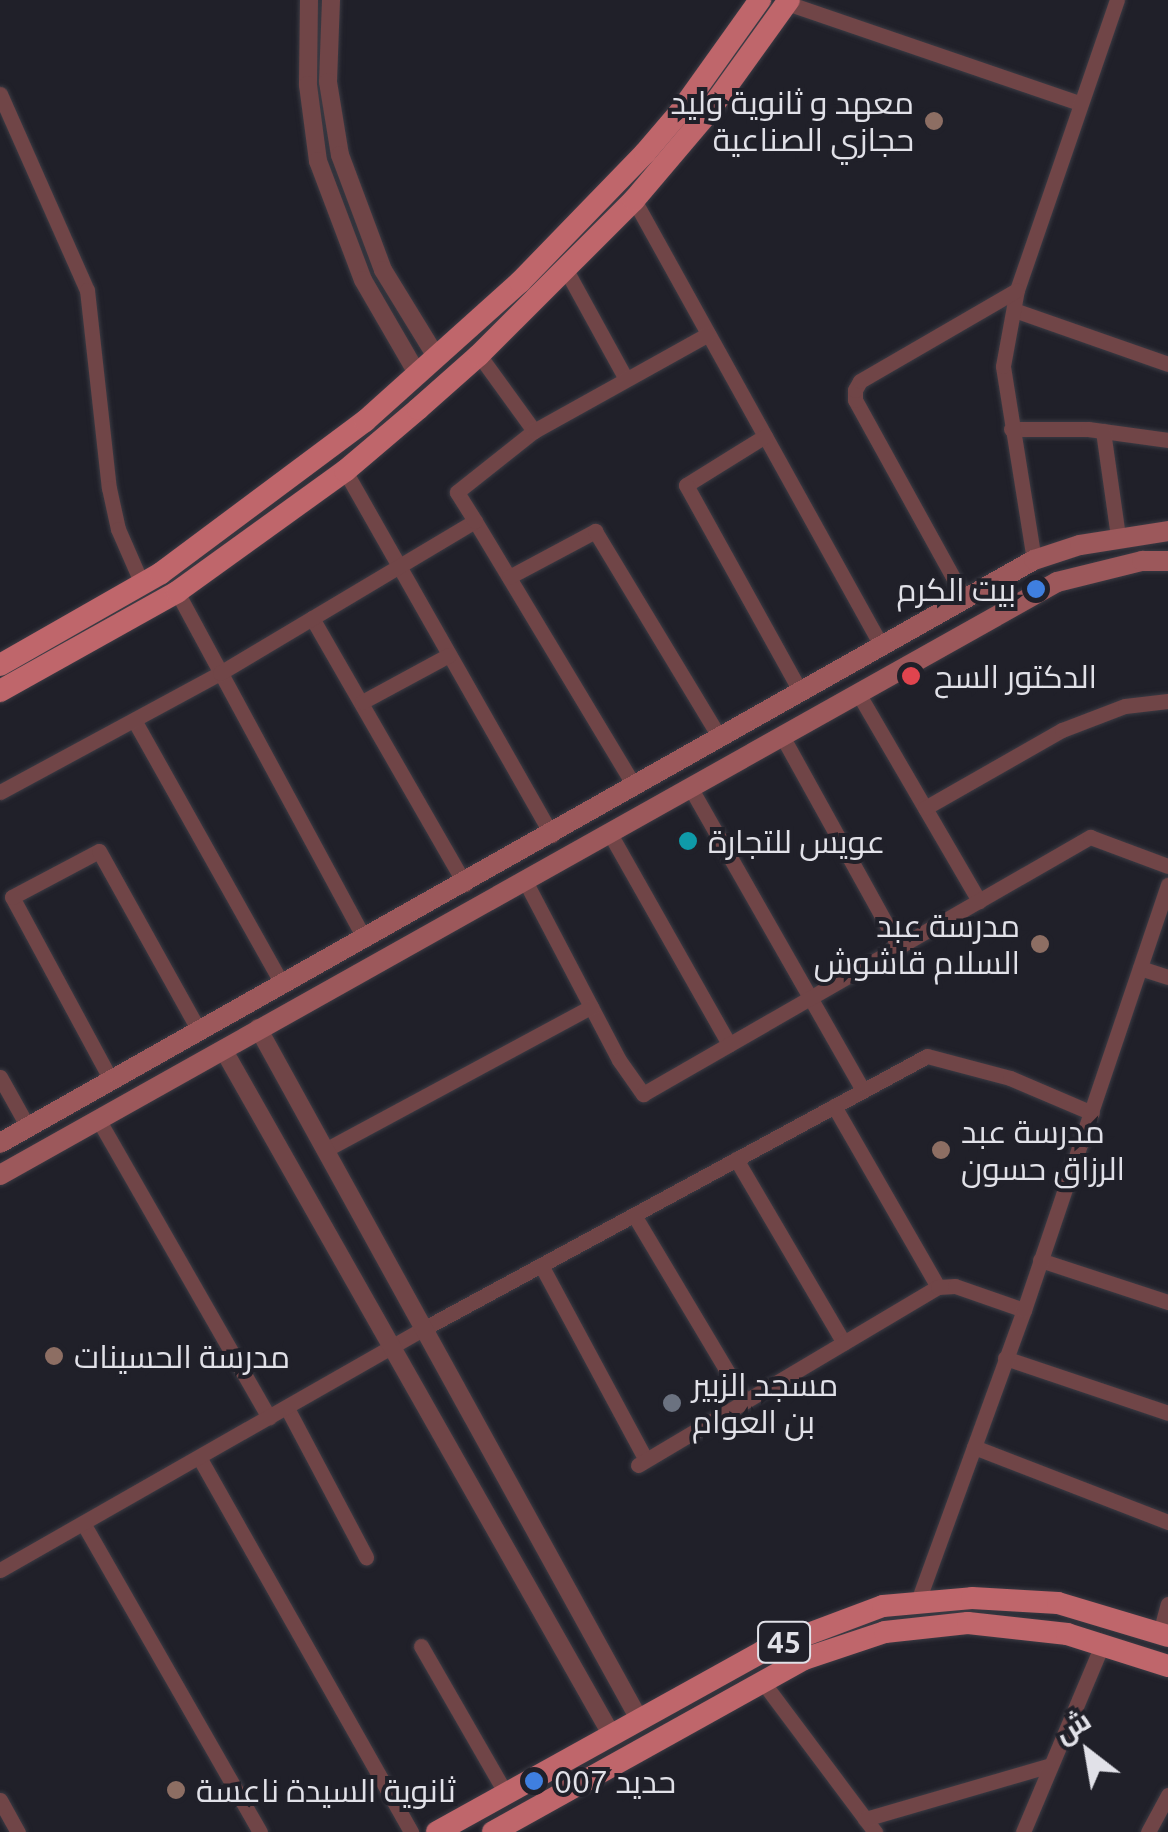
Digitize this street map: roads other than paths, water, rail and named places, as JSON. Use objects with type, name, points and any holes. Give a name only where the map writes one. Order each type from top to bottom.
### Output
[{"type":"main road","points":[[0,665],[142,584],[264,500],[418,375],[520,282],[645,153],[760,0]]},
{"type":"main road","points":[[0,691],[176,592],[345,471],[479,355],[634,200],[706,114],[788,2]]},
{"type":"main road","points":[[0,1143],[466,884],[1034,560],[1118,537],[1168,532]]},
{"type":"main road","points":[[0,1175],[1056,582],[1142,561],[1168,560]]},
{"type":"main road","name":"45","points":[[438,1832],[763,1651],[835,1620],[918,1601],[972,1598],[1058,1603],[1164,1634]]},
{"type":"main road","name":"45","points":[[494,1832],[762,1681],[804,1660],[885,1632],[968,1623],[1104,1643],[1168,1666]]},
{"type":"main road","points":[[648,1714],[669,1733]]},
{"type":"main road","points":[[588,1748],[601,1771]]},
{"type":"street","points":[[309,0],[308,85],[318,160],[363,280],[418,375]]},
{"type":"street","points":[[331,0],[328,82],[340,155],[383,270],[437,358]]},
{"type":"street","points":[[1034,560],[1003,366],[1018,290],[1117,0]]},
{"type":"street","points":[[788,2],[1079,103]]},
{"type":"street","points":[[0,94],[5,118],[86,290],[108,488],[118,530],[142,584]]},
{"type":"street","points":[[634,200],[881,645]]},
{"type":"street","points":[[566,270],[626,380]]},
{"type":"street","points":[[965,599],[854,400],[855,390],[860,381],[1018,290]]},
{"type":"street","points":[[1014,310],[1168,364]]},
{"type":"street","points":[[635,787],[458,492],[534,430],[708,334]]},
{"type":"street","points":[[479,355],[534,430]]},
{"type":"street","points":[[1012,429],[1103,431],[1168,440]]},
{"type":"street","points":[[1103,431],[1118,537]]},
{"type":"street","points":[[765,436],[686,485],[800,692]]},
{"type":"street","points":[[345,471],[552,835]]},
{"type":"street","points":[[0,792],[220,673],[476,522]]},
{"type":"street","points":[[508,576],[595,531],[720,738]]},
{"type":"street","points":[[176,592],[365,940]]},
{"type":"street","points":[[312,618],[466,884]]},
{"type":"street","points":[[362,702],[449,654]]},
{"type":"street","points":[[858,693],[979,900]]},
{"type":"street","points":[[925,808],[1062,730],[1125,706],[1168,701]]},
{"type":"street","points":[[134,720],[283,985]]},
{"type":"street","points":[[782,736],[899,947]]},
{"type":"street","points":[[690,787],[863,1090]]},
{"type":"street","points":[[609,832],[729,1044]]},
{"type":"street","points":[[524,879],[591,1007],[643,1094],[1090,837],[1168,866]]},
{"type":"street","points":[[110,1080],[12,897],[99,851],[199,1031]]},
{"type":"street","points":[[918,1601],[1024,1310],[1168,885]]},
{"type":"street","points":[[1140,968],[1168,977]]},
{"type":"street","points":[[325,1150],[591,1007]]},
{"type":"street","points":[[258,1028],[423,1329],[648,1714]]},
{"type":"street","points":[[222,1048],[611,1734]]},
{"type":"street","points":[[0,1570],[423,1329],[927,1056],[1010,1078],[1092,1113]]},
{"type":"street","points":[[0,1077],[28,1127]]},
{"type":"street","points":[[834,1106],[938,1287]]},
{"type":"street","points":[[98,1119],[269,1418]]},
{"type":"street","points":[[736,1159],[844,1343]]},
{"type":"street","points":[[634,1215],[745,1402]]},
{"type":"street","points":[[1040,1260],[1168,1302]]},
{"type":"street","points":[[541,1265],[642,1462],[938,1287],[955,1286],[1024,1310]]},
{"type":"street","points":[[1006,1358],[1168,1413]]},
{"type":"street","points":[[287,1408],[366,1557]]},
{"type":"street","points":[[974,1447],[1168,1522]]},
{"type":"street","points":[[199,1458],[412,1832]]},
{"type":"street","points":[[84,1523],[260,1832]]},
{"type":"street","points":[[1164,1634],[1168,1604]]},
{"type":"street","points":[[1023,1832],[1048,1766],[1104,1643]]},
{"type":"street","points":[[421,1646],[506,1794]]},
{"type":"street","points":[[762,1681],[870,1826],[1048,1766]]},
{"type":"street","points":[[1148,1832],[1168,1795]]},
{"type":"street","points":[[0,1800],[18,1832]]},
{"type":"place","name":"معهد و ثانوية وليد حجازي الصناعية","points":[[934,121]]},
{"type":"place","name":"بيت الكرم","points":[[1036,589]]},
{"type":"place","name":"الدكتور السح","points":[[911,676]]},
{"type":"place","name":"عويس للتجارة","points":[[688,841]]},
{"type":"place","name":"مدرسة عبد السلام قاشوش","points":[[1040,944]]},
{"type":"place","name":"مدرسة عبد الرزاق حسون","points":[[941,1150]]},
{"type":"place","name":"مدرسة الحسينات","points":[[54,1356]]},
{"type":"place","name":"مسجد الزبير بن العوام","points":[[672,1403]]},
{"type":"place","name":"حديد 007","points":[[534,1781]]},
{"type":"place","name":"ثانوية السيدة ناعسة","points":[[176,1790]]}]
